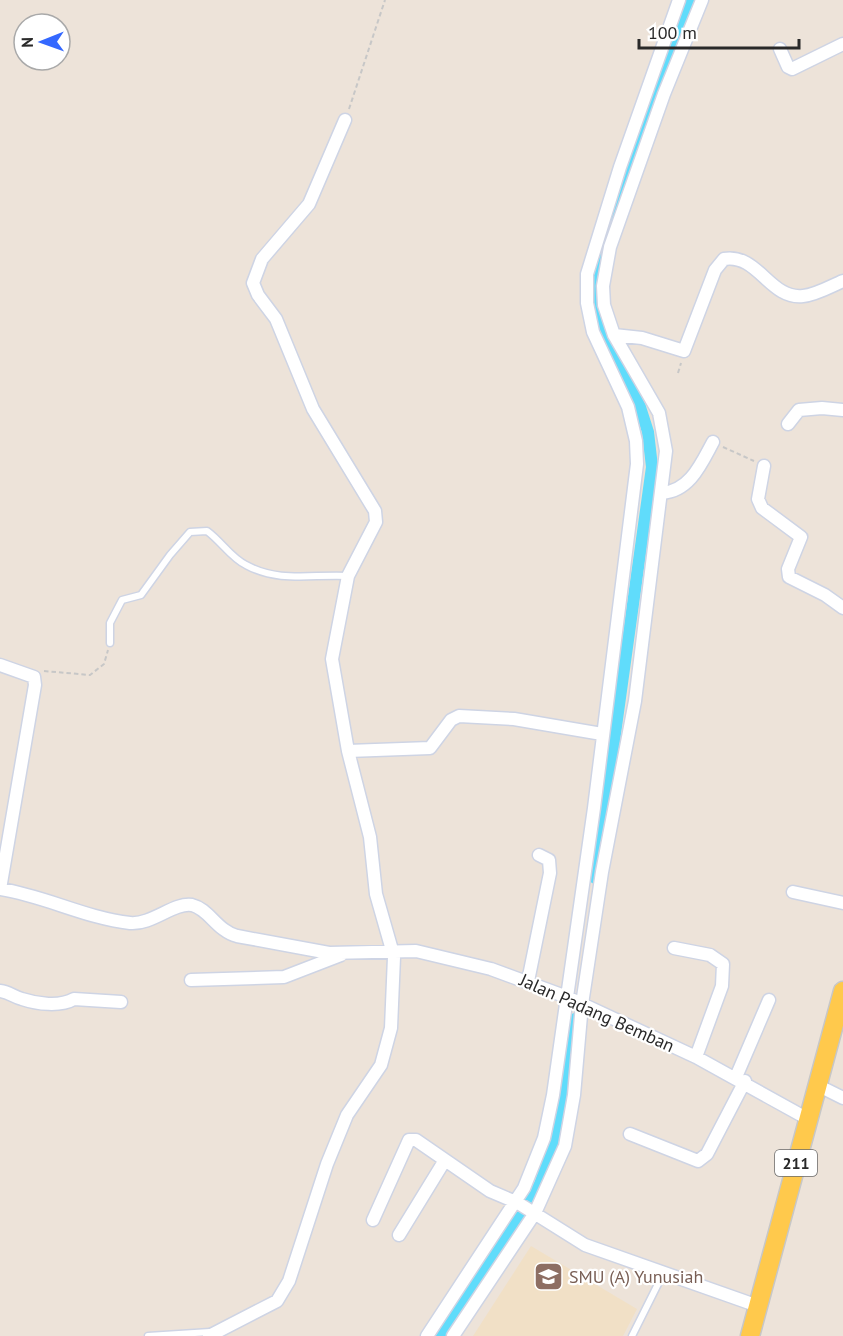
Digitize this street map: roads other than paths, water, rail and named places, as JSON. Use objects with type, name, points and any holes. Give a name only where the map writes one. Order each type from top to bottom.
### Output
[{"type":"main road","name":"211","points":[[750,1336],[843,991]]},
{"type":"street","points":[[453,1336],[533,1212],[565,1146],[574,1095],[574,1001],[602,734],[638,464],[636,441],[628,407],[593,332],[587,303],[587,274],[603,245],[622,191],[679,0]]},
{"type":"street","points":[[622,191],[702,0]]},
{"type":"street","points":[[780,49],[788,66],[792,69],[843,44]]},
{"type":"street","points":[[212,1334],[277,1301],[288,1281],[327,1164],[347,1115],[381,1065],[392,1028],[394,1003],[390,951],[376,894],[370,837],[348,751],[332,659],[348,576],[376,522],[375,511],[313,409],[276,319],[258,295],[253,282],[262,259],[309,204],[345,120]]},
{"type":"street","points":[[427,1336],[516,1203],[535,1166],[544,1138],[574,1001],[635,702],[666,451],[659,413],[614,335],[604,306],[603,245]]},
{"type":"street","points":[[614,335],[642,338],[684,351],[715,270],[724,259],[733,257],[748,263],[783,292],[792,296],[804,296],[843,281]]},
{"type":"street","points":[[788,424],[800,410],[822,408],[843,410]]},
{"type":"street","points":[[662,493],[670,493],[689,482],[713,442]]},
{"type":"street","points":[[764,466],[758,499],[762,508],[801,537],[789,569],[789,577],[825,595],[843,608]]},
{"type":"street","points":[[0,665],[34,677],[35,685],[0,889],[18,892],[95,917],[133,923],[147,921],[184,905],[192,905],[200,909],[226,933],[313,950],[346,953]]},
{"type":"street","points":[[348,751],[430,748],[452,720],[459,716],[514,720],[602,734]]},
{"type":"street","points":[[528,981],[550,873],[549,860],[539,855]]},
{"type":"street","points":[[793,892],[843,903]]},
{"type":"street","points":[[674,948],[710,955],[723,964],[723,986],[696,1057]]},
{"type":"street","name":"Jalan Padang Bemban","points":[[346,953],[416,951],[451,958],[528,981],[696,1057],[740,1079],[808,1119]]},
{"type":"street","points":[[190,980],[284,977],[346,953]]},
{"type":"street","points":[[0,991],[9,992],[20,999],[45,1004],[67,1003],[74,999],[121,1002]]},
{"type":"street","points":[[630,1134],[698,1161],[706,1154],[740,1079],[769,1000]]},
{"type":"street","points":[[817,1085],[843,1098]]},
{"type":"street","points":[[373,1220],[409,1140],[422,1143],[490,1191],[533,1212],[585,1245],[758,1306]]},
{"type":"street","points":[[399,1235],[446,1160]]},
{"type":"lane","points":[[110,643],[110,623],[122,600],[141,595],[190,532],[207,531],[246,565],[278,576],[348,576]]},
{"type":"lane","points":[[632,1336],[664,1271]]},
{"type":"lane","points":[[148,1336],[212,1334]]},
{"type":"waterway","points":[[595,878],[652,467],[648,432],[640,407],[601,328],[594,290],[595,271],[660,79],[692,0]]},
{"type":"waterway","points":[[442,1336],[540,1184],[558,1133],[575,1019]]},
{"type":"place","name":"SMU (A) Yunusiah","points":[[548,1277]]}]
